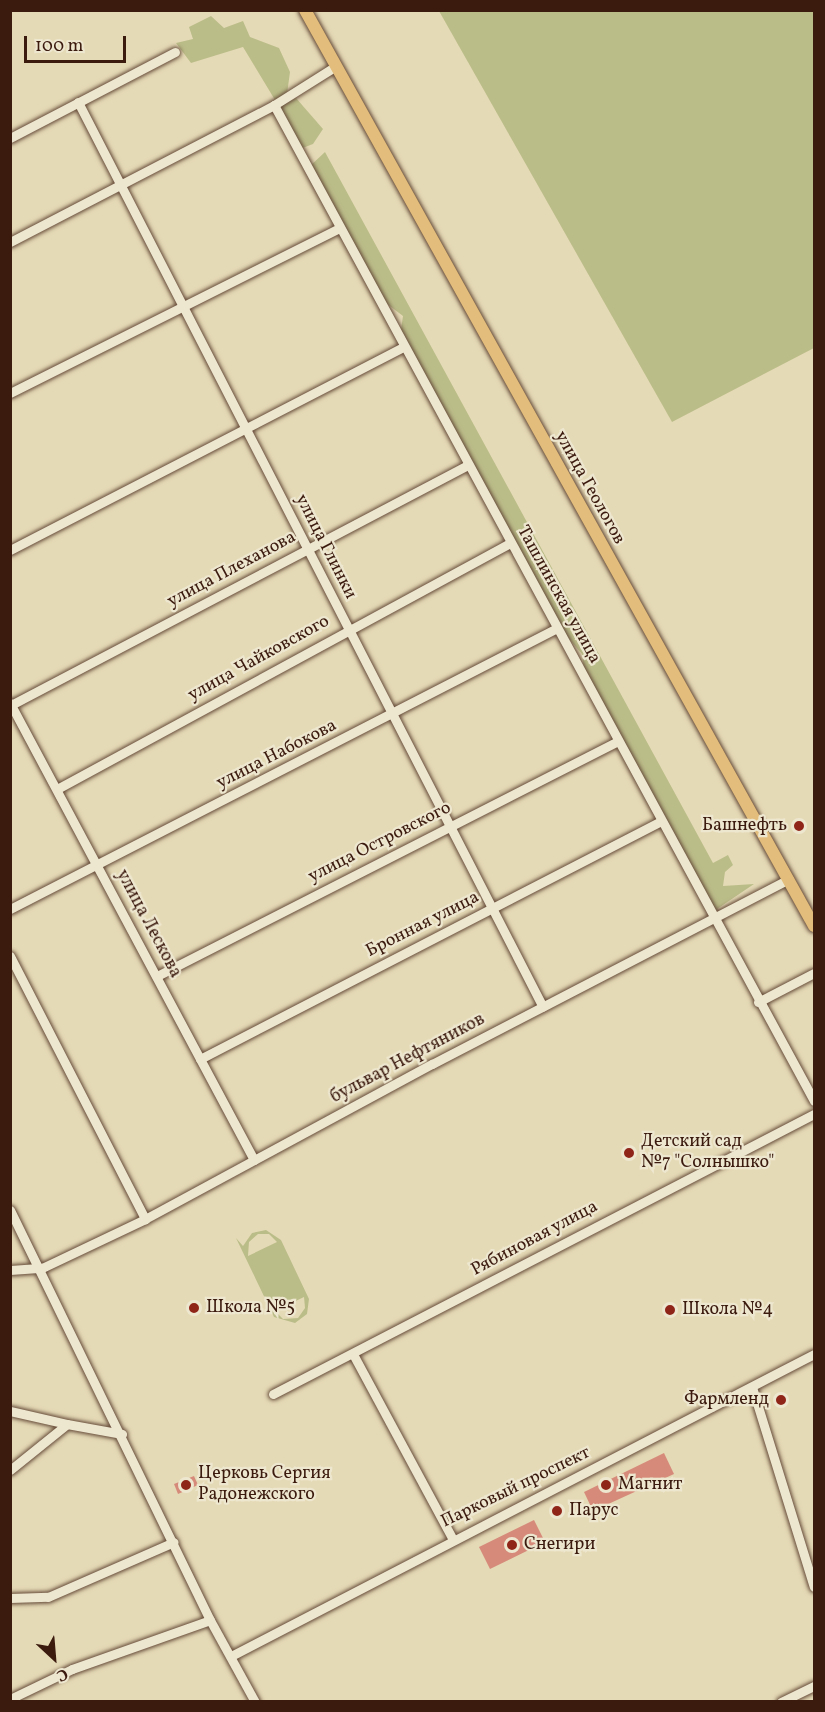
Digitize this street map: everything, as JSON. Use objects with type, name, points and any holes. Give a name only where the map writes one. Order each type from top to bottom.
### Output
[{"type":"main road","name":"улица Геологов","points":[[305,10],[814,926]]},
{"type":"street","points":[[10,138],[175,52]]},
{"type":"street","points":[[10,242],[274,105],[336,66]]},
{"type":"street","name":"улица Глинки","points":[[78,102],[247,427],[306,549],[392,715],[453,824],[543,1007]]},
{"type":"street","name":"Ташлинская улица","points":[[274,105],[758,1002],[814,1101]]},
{"type":"street","points":[[10,393],[183,304],[340,228]]},
{"type":"street","points":[[10,550],[404,347]]},
{"type":"street","name":"улица Плеханова","points":[[11,704],[468,465]]},
{"type":"street","name":"улица Чайковского","points":[[57,789],[510,543]]},
{"type":"street","name":"улица Набокова","points":[[10,909],[392,715],[557,628]]},
{"type":"street","name":"улица Лескова","points":[[11,704],[254,1161]]},
{"type":"street","name":"улица Островского","points":[[157,975],[618,741]]},
{"type":"street","name":"Бронная улица","points":[[200,1059],[661,821]]},
{"type":"street","name":"бульвар Нефтяников","points":[[42,1268],[145,1219],[789,879]]},
{"type":"street","points":[[10,956],[145,1219]]},
{"type":"street","points":[[758,1002],[814,973]]},
{"type":"street","name":"Рябиновая улица","points":[[273,1394],[353,1354],[575,1235],[814,1114]]},
{"type":"street","points":[[10,1209],[42,1268],[210,1620],[233,1655],[255,1701]]},
{"type":"street","points":[[10,1270],[42,1268]]},
{"type":"street","points":[[353,1354],[452,1538]]},
{"type":"street","name":"Парковый проспект","points":[[233,1655],[452,1538],[814,1354]]},
{"type":"street","points":[[752,1386],[814,1587]]},
{"type":"street","points":[[10,1412],[122,1434]]},
{"type":"street","points":[[10,1470],[67,1424]]},
{"type":"street","points":[[10,1598],[48,1597],[174,1542]]},
{"type":"street","points":[[10,1699],[72,1669],[210,1620]]},
{"type":"street","points":[[781,1701],[814,1686]]},
{"type":"green space","points":[[439,11],[814,11],[814,348],[672,422]]},
{"type":"green space","points":[[211,16],[224,28],[243,21],[250,37],[279,48],[290,72],[287,94],[275,100],[243,47],[191,63],[176,43],[193,39],[189,27]]},
{"type":"green space","points":[[296,98],[323,129],[313,144],[300,149],[278,108]]},
{"type":"green space","points":[[325,152],[713,863],[728,855],[733,865],[725,872],[723,886],[754,884],[714,911],[584,669],[582,654],[564,633],[401,330],[403,316],[382,300],[310,166]]},
{"type":"green space","points":[[266,1230],[281,1240],[309,1299],[307,1314],[295,1323],[274,1317],[236,1238],[243,1246],[252,1233]],"holes":[[[258,1234],[269,1234],[277,1242],[248,1256],[249,1242]],[[304,1297],[305,1308],[298,1318],[283,1319],[275,1311]]]},
{"type":"building","points":[[664,1453],[674,1474],[593,1511],[584,1492]]},
{"type":"building","name":"Церковь Сергия Радонежского","points":[[194,1476],[198,1485],[178,1494],[174,1484]]},
{"type":"building","name":"Снегири","points":[[534,1520],[545,1542],[490,1569],[479,1547]]},
{"type":"place","name":"Башнефть","points":[[799,826]]},
{"type":"place","name":"Детский сад №7 \"Солнышко\"","points":[[629,1153]]},
{"type":"place","name":"Школа №5","points":[[194,1308]]},
{"type":"place","name":"Школа №4","points":[[670,1310]]},
{"type":"place","name":"Фармленд","points":[[781,1400]]},
{"type":"place","name":"Церковь Сергия Радонежского","points":[[186,1485]]},
{"type":"place","name":"Магнит","points":[[606,1485]]},
{"type":"place","name":"Парус","points":[[557,1511]]},
{"type":"place","name":"Снегири","points":[[512,1545]]}]
